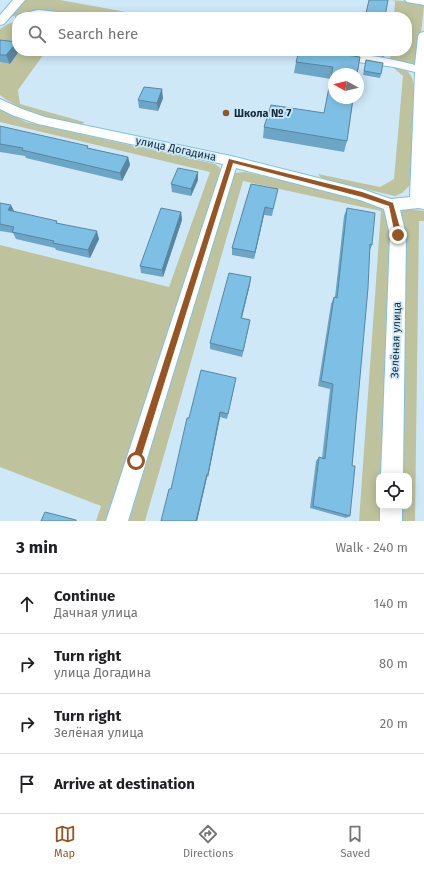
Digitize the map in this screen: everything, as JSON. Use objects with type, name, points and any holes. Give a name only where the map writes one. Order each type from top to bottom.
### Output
[{"type":"street","points":[[0,23],[19,0]]},
{"type":"street","points":[[410,0],[424,2]]},
{"type":"street","points":[[0,23],[12,19]]},
{"type":"street","points":[[421,202],[422,70],[424,36]]},
{"type":"street","points":[[344,56],[395,63],[422,70]]},
{"type":"street","name":"улица Догадина","points":[[0,103],[17,112],[43,121],[231,161],[362,195],[391,205],[421,202]]},
{"type":"street","points":[[117,521],[231,161]]},
{"type":"street","name":"Зелёная улица","points":[[391,205],[398,235],[392,473]]},
{"type":"street","points":[[390,521],[391,509]]},
{"type":"green space","points":[[25,0],[60,0],[126,12],[37,11],[14,12]]},
{"type":"green space","points":[[390,0],[415,2],[424,6],[418,62],[416,65],[356,56],[373,56],[390,59],[390,56],[412,56],[412,12],[394,12],[395,1]]},
{"type":"green space","points":[[12,23],[12,48],[0,43],[0,29]]},
{"type":"green space","points":[[16,56],[42,56],[18,90],[20,104],[84,122],[83,125],[40,115],[19,107],[0,95],[0,62],[10,64]]},
{"type":"green space","points":[[391,66],[406,70],[413,79],[415,90],[413,182],[402,193],[395,196],[322,179],[318,174],[380,187],[394,179],[403,76]]},
{"type":"green space","points":[[0,109],[26,122],[215,164],[220,168],[219,176],[110,521],[96,521],[101,506],[0,467],[0,245],[169,287],[210,172],[0,122]]},
{"type":"green space","points":[[245,172],[360,198],[386,211],[391,234],[383,473],[376,473],[376,509],[382,509],[382,521],[359,521],[381,211],[243,181],[145,521],[129,521],[234,173]]},
{"type":"green space","points":[[404,208],[424,211],[424,221],[419,221],[415,521],[398,521],[398,509],[412,509],[412,473],[398,473],[399,215]]},
{"type":"building","points":[[369,0],[388,0],[386,12],[366,12]]},
{"type":"building","points":[[0,40],[12,41],[12,48],[6,55],[0,55]]},
{"type":"building","points":[[298,56],[360,57],[358,68],[333,67],[296,62]]},
{"type":"building","points":[[366,60],[383,63],[381,74],[364,71]]},
{"type":"building","points":[[144,87],[162,89],[157,103],[138,100]]},
{"type":"building","points":[[328,93],[328,104],[352,104],[347,141],[264,127],[271,105],[324,113]]},
{"type":"building","points":[[0,126],[88,146],[87,148],[128,157],[120,173],[22,150],[23,148],[0,144]]},
{"type":"building","points":[[178,168],[198,172],[191,189],[171,184]]},
{"type":"building","points":[[251,184],[278,189],[273,209],[265,207],[255,252],[232,248]]},
{"type":"building","points":[[0,203],[11,205],[8,210],[57,221],[56,223],[97,231],[88,250],[53,243],[54,241],[12,232],[14,227],[0,224]]},
{"type":"building","points":[[161,208],[181,212],[162,270],[140,266]]},
{"type":"building","points":[[347,208],[375,213],[372,245],[370,244],[368,288],[352,466],[355,466],[350,516],[313,506],[319,457],[325,459],[333,384],[321,381],[334,297],[337,298]]},
{"type":"building","points":[[229,273],[251,277],[241,318],[250,320],[243,351],[210,343]]},
{"type":"building","points":[[201,370],[236,378],[228,414],[220,412],[208,474],[196,521],[161,521],[169,489],[171,489],[187,418],[189,418]]},
{"type":"building","points":[[45,512],[76,520],[76,521],[41,521]]},
{"type":"place","name":"Школа № 7","points":[[226,113]]},
{"type":"route","points":[[136,461],[231,161],[362,195],[391,205],[398,235]]}]
